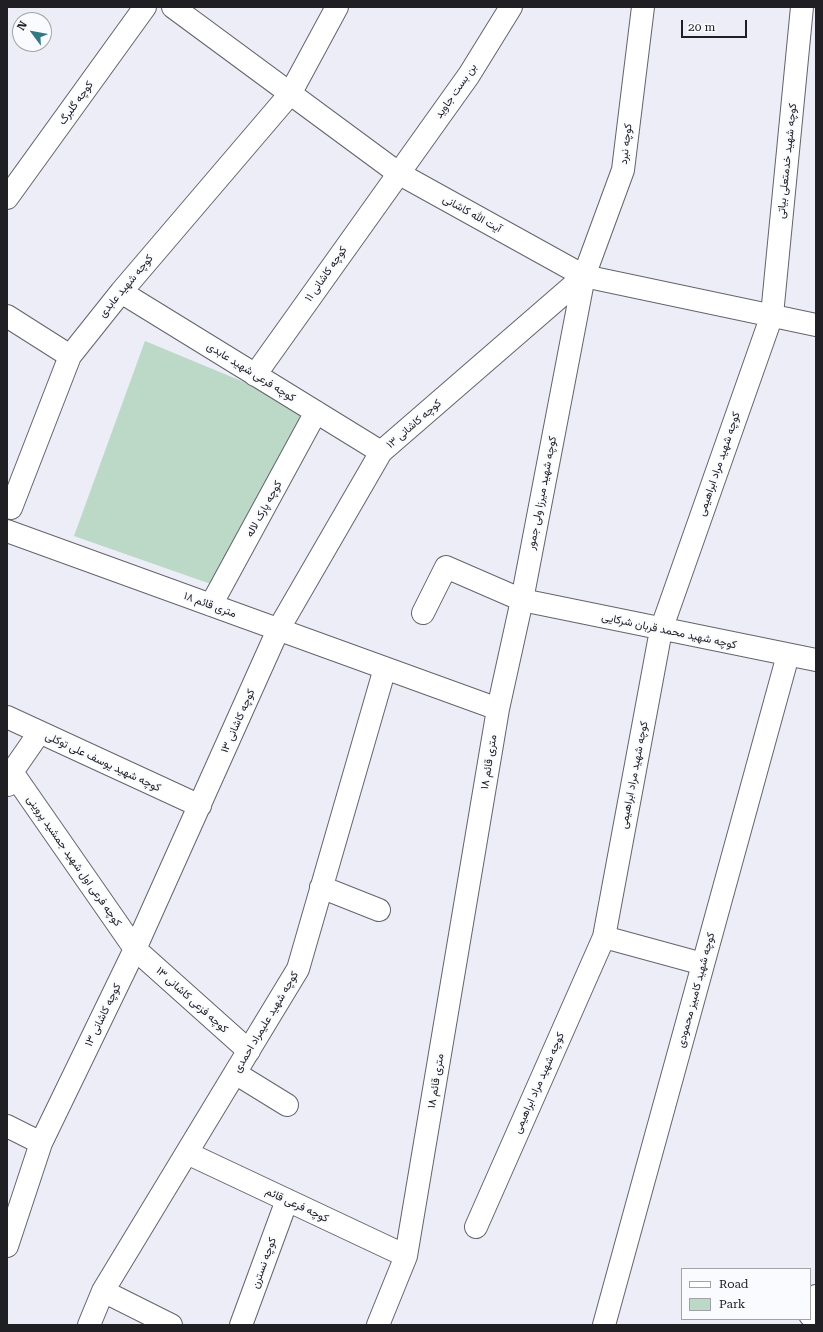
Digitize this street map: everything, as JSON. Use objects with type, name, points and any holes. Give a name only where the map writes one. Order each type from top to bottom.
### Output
[{"type":"street","name":"کوچه گلبرگ","points":[[7,198],[145,7]]},
{"type":"street","name":"کوچه شهید عابدی","points":[[11,508],[70,356],[121,292],[290,94],[337,7]]},
{"type":"street","name":"بن بست جاوید","points":[[398,173],[469,75],[511,7]]},
{"type":"street","name":"کوچه نبرد","points":[[584,276],[623,170],[643,7]]},
{"type":"street","name":"کوچه شهید خدمتعلی بیاتی","points":[[772,315],[802,7]]},
{"type":"street","name":"آیت الله کاشانی","points":[[181,9],[290,94],[398,173],[584,276],[816,325]]},
{"type":"street","name":"کوچه کاشانی ۱۱","points":[[255,375],[398,173]]},
{"type":"street","name":"کوچه کاشانی ۱۳","points":[[7,1246],[41,1143],[135,949],[278,630],[381,452],[584,276]]},
{"type":"street","name":"کوچه شهید میرزا ولی جمور","points":[[498,709],[522,600],[584,276]]},
{"type":"street","name":"کوچه فرعی شهید عابدی","points":[[121,292],[381,452]]},
{"type":"street","name":"کوچه شهید مراد ابراهیمی","points":[[476,1227],[604,937],[661,630],[772,315]]},
{"type":"street","points":[[7,316],[70,356]]},
{"type":"street","name":"کوچه پارک لاله","points":[[211,605],[316,412]]},
{"type":"street","name":"۱۸ متری قائم","points":[[7,531],[498,709],[406,1256],[378,1325]]},
{"type":"street","name":"کوچه شهید محمد قربان شرکایی","points":[[423,613],[446,567],[522,600],[661,630],[816,660]]},
{"type":"street","name":"کوچه شهید کامبیز محمودی","points":[[604,1325],[788,655]]},
{"type":"street","name":"کوچه شهید علیمراد احمدی","points":[[89,1325],[103,1290],[298,968],[385,668]]},
{"type":"street","name":"کوچه شهید یوسف علی توکلی","points":[[7,717],[200,806]]},
{"type":"street","points":[[10,780],[39,733]]},
{"type":"street","name":"کوچه فرعی اول شهید جمشید پروینی","points":[[10,780],[135,949]]},
{"type":"street","points":[[321,887],[379,910]]},
{"type":"street","points":[[604,937],[703,964]]},
{"type":"street","name":"کوچه فزعی کاشانی ۱۳","points":[[135,949],[249,1051]]},
{"type":"street","points":[[235,1073],[287,1105]]},
{"type":"street","points":[[7,1126],[41,1143]]},
{"type":"street","name":"کوچه فرعی قائم","points":[[187,1153],[406,1256]]},
{"type":"street","name":"کوچه نسترن","points":[[241,1325],[287,1200]]},
{"type":"street","points":[[103,1290],[171,1325]]},
{"type":"green space","points":[[145,341],[316,412],[225,589],[74,536]]}]
